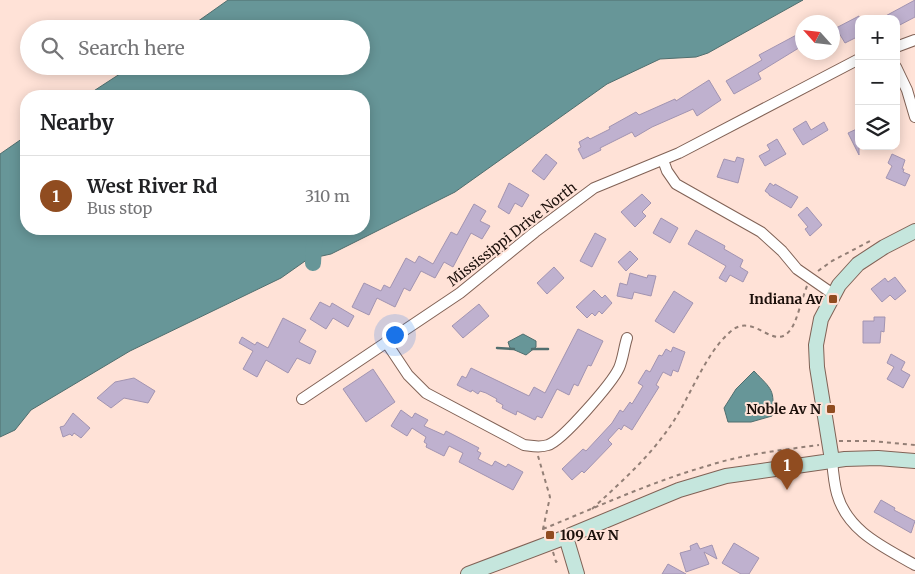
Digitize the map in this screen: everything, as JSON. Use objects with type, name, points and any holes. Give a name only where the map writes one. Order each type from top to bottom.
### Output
[{"type":"main road","points":[[832,460],[817,367],[816,345],[821,319],[833,294],[846,276],[863,260],[915,231]]},
{"type":"main road","points":[[468,574],[701,483],[742,473],[832,460],[865,458],[915,461]]},
{"type":"main road","points":[[566,537],[577,574]]},
{"type":"street","points":[[900,46],[915,40]]},
{"type":"street","name":"Mississippi Drive North","points":[[302,399],[460,293],[535,232],[594,188],[679,153],[857,60]]},
{"type":"street","points":[[900,75],[907,90],[915,117]]},
{"type":"street","points":[[663,160],[667,171],[676,184],[761,232],[782,251],[797,269],[833,294]]},
{"type":"street","points":[[386,342],[408,375],[426,393],[524,444],[536,447],[549,445],[569,429],[590,407],[619,369],[627,338]]},
{"type":"street","points":[[832,460],[838,495],[848,518],[861,532],[873,541],[915,565]]},
{"type":"path","points":[[814,274],[832,260],[874,240]]},
{"type":"path","points":[[536,447],[550,497],[543,529],[590,510],[635,469],[671,425],[715,351],[730,332],[745,325],[755,327],[765,334],[776,337],[787,334],[791,330],[808,285]]},
{"type":"path","points":[[839,442],[871,441],[915,444]]},
{"type":"water","points":[[228,0],[803,0],[708,53],[696,57],[660,59],[607,84],[455,192],[370,234],[370,90],[95,90],[118,75],[370,75],[370,20],[200,20]]},
{"type":"water","points":[[20,140],[20,235],[369,235],[331,254],[308,259],[281,278],[130,351],[31,410],[15,430],[0,437],[0,154]]},
{"type":"water","points":[[523,334],[536,341],[536,347],[526,355],[510,348],[508,342]]},
{"type":"water","points":[[754,371],[771,390],[773,400],[772,416],[751,422],[728,422],[724,408],[736,389]]},
{"type":"building","points":[[915,0],[915,17],[900,25],[900,15],[887,15]]},
{"type":"building","points":[[855,18],[855,38],[845,43],[840,35],[840,26]]},
{"type":"building","points":[[795,36],[795,50],[758,73],[761,79],[734,94],[726,81],[762,60],[759,55]]},
{"type":"building","points":[[709,80],[721,100],[697,116],[693,109],[652,127],[635,137],[632,132],[583,159],[578,149],[581,147],[579,142],[610,129],[609,127],[636,112],[639,115],[675,99],[676,101]]},
{"type":"building","points":[[806,121],[811,130],[824,122],[828,130],[803,145],[793,129]]},
{"type":"building","points":[[855,130],[855,147],[848,133]]},
{"type":"building","points":[[777,139],[786,154],[765,166],[759,156],[770,150],[767,145]]},
{"type":"building","points":[[546,154],[557,163],[544,180],[532,171]]},
{"type":"building","points":[[892,154],[905,160],[903,172],[910,175],[905,186],[886,178],[892,166],[888,163]]},
{"type":"building","points":[[737,157],[744,159],[738,183],[717,177],[724,159],[735,162]]},
{"type":"building","points":[[509,183],[529,195],[522,207],[515,203],[509,214],[498,207]]},
{"type":"building","points":[[770,183],[798,197],[791,208],[765,191]]},
{"type":"building","points":[[642,194],[651,203],[642,212],[646,216],[635,227],[621,212]]},
{"type":"building","points":[[474,204],[486,211],[480,221],[490,226],[482,239],[471,233],[453,267],[444,262],[435,278],[421,271],[410,291],[404,288],[395,307],[377,298],[369,315],[352,307],[364,283],[381,291],[384,285],[390,288],[406,258],[415,263],[419,256],[433,264],[451,232],[457,235]]},
{"type":"building","points":[[807,207],[822,225],[810,236],[805,229],[808,227],[798,215]]},
{"type":"building","points":[[661,218],[678,228],[670,243],[653,233]]},
{"type":"building","points":[[696,230],[725,246],[724,249],[743,260],[740,267],[748,272],[743,282],[730,275],[726,282],[719,278],[726,266],[688,244]]},
{"type":"building","points":[[595,233],[606,239],[592,267],[580,261]]},
{"type":"building","points":[[630,251],[638,259],[626,271],[618,262]]},
{"type":"building","points":[[554,267],[564,278],[547,294],[537,283]]},
{"type":"building","points":[[630,273],[647,278],[648,275],[656,276],[651,296],[634,292],[632,299],[617,296],[620,283],[627,285]]},
{"type":"building","points":[[895,277],[906,291],[895,300],[890,295],[882,302],[871,289],[885,278],[888,282]]},
{"type":"building","points":[[594,290],[602,298],[605,295],[612,303],[602,314],[599,311],[595,316],[592,313],[587,318],[576,307]]},
{"type":"building","points":[[674,291],[693,303],[674,333],[655,321]]},
{"type":"building","points":[[320,302],[330,307],[332,303],[354,316],[348,327],[333,318],[326,329],[310,319]]},
{"type":"building","points":[[479,304],[489,316],[463,338],[452,326]]},
{"type":"building","points":[[874,317],[885,317],[884,332],[881,331],[880,343],[863,343],[863,321],[874,321]]},
{"type":"building","points":[[283,318],[306,330],[299,342],[316,351],[310,364],[297,358],[288,373],[266,360],[257,377],[243,369],[253,351],[239,343],[242,337],[255,345],[257,342],[268,348]]},
{"type":"building","points":[[578,329],[603,341],[591,366],[588,365],[578,386],[574,384],[569,395],[557,389],[542,418],[537,416],[535,420],[517,411],[516,415],[502,408],[503,405],[496,401],[497,399],[486,393],[480,391],[478,394],[457,385],[462,376],[466,378],[471,368],[529,396],[534,387],[545,393]]},
{"type":"building","points":[[673,347],[685,352],[678,372],[673,370],[671,376],[663,372],[656,385],[659,387],[632,430],[624,425],[621,430],[619,428],[608,440],[612,444],[584,473],[582,471],[572,480],[562,469],[583,449],[586,451],[612,423],[620,410],[623,412],[630,402],[632,404],[643,386],[638,383],[646,370],[650,372],[659,355],[662,356],[666,349],[671,352]]},
{"type":"building","points":[[891,354],[905,362],[901,370],[910,375],[903,388],[887,379],[894,367],[887,363]]},
{"type":"building","points":[[373,369],[395,402],[366,422],[343,389]]},
{"type":"building","points":[[134,378],[155,391],[148,403],[124,398],[111,408],[97,398],[115,382]]},
{"type":"building","points":[[401,410],[412,418],[415,413],[428,420],[424,426],[444,435],[446,431],[479,448],[477,451],[481,453],[478,459],[492,466],[495,461],[506,467],[508,464],[523,472],[513,490],[459,462],[463,453],[449,446],[444,456],[426,447],[427,444],[424,442],[426,437],[412,428],[407,436],[391,426]]},
{"type":"building","points":[[73,413],[90,428],[81,438],[74,433],[72,436],[70,434],[63,437],[60,427],[64,426]]},
{"type":"building","points":[[881,500],[895,508],[894,510],[915,521],[911,533],[874,512]]},
{"type":"building","points":[[697,543],[700,549],[712,545],[717,559],[704,552],[709,564],[686,572],[680,553],[691,550],[690,546]]},
{"type":"building","points":[[734,543],[759,558],[749,574],[741,574],[722,563]]},
{"type":"building","points":[[668,564],[686,574],[662,574]]},
{"type":"waterway","points":[[313,263],[315,235]]},
{"type":"waterway","points":[[497,348],[514,349]]},
{"type":"waterway","points":[[532,349],[548,349]]},
{"type":"place","name":"Indiana Av","points":[[833,299]]},
{"type":"place","name":"Noble Av N","points":[[831,409]]},
{"type":"place","name":"West River Rd","points":[[787,490]]},
{"type":"place","name":"109 Av N","points":[[550,535]]}]
